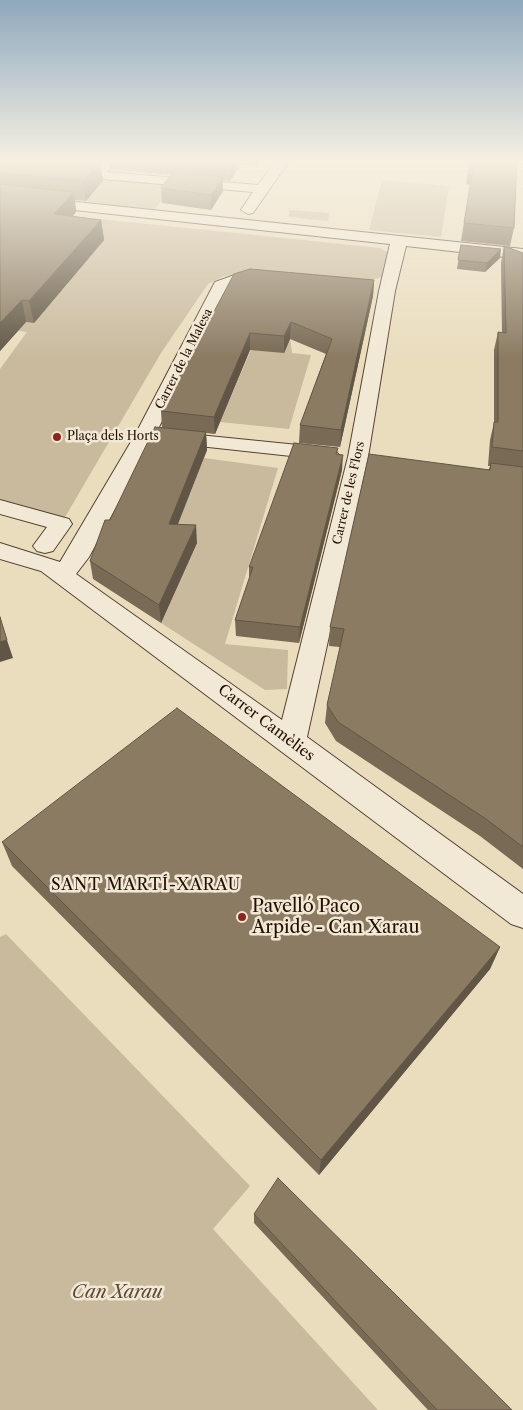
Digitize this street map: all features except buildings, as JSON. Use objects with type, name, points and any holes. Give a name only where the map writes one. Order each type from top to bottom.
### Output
[{"type":"street","points":[[265,227],[517,254]]},
{"type":"street","name":"Carrer de les Flors","points":[[291,743],[366,458],[377,290],[399,241]]},
{"type":"street","name":"Carrer de la Malesa","points":[[62,576],[77,557],[145,435],[221,285],[240,278],[289,282]]},
{"type":"street","points":[[145,435],[366,458]]},
{"type":"street","points":[[0,507],[61,524],[45,546]]},
{"type":"street","name":"Carrer Camèlies","points":[[0,551],[49,565],[215,685],[523,913]]},
{"type":"green space","points":[[0,227],[173,227],[380,248],[387,252],[382,277],[368,281],[240,273],[224,276],[208,284],[161,353],[61,524],[0,507],[0,369],[27,332],[0,328]]},
{"type":"green space","points":[[370,227],[443,227],[441,237],[369,230]]},
{"type":"green space","points":[[256,338],[290,338],[292,353],[311,355],[289,429],[220,422]]},
{"type":"green space","points":[[204,458],[278,468],[225,644],[288,650],[287,689],[265,690],[161,623],[197,544],[124,515],[179,521]]},
{"type":"green space","name":"Can Xarau","points":[[6,934],[250,1186],[213,1229],[378,1410],[0,1410],[0,937]]},
{"type":"place","name":"Plaça dels Horts","points":[[57,437]]},
{"type":"place","name":"Pavelló Paco Arpide - Can Xarau","points":[[242,917]]},
{"type":"district","name":"SANT MARTÍ-XARAU","points":[[146,885]]}]
